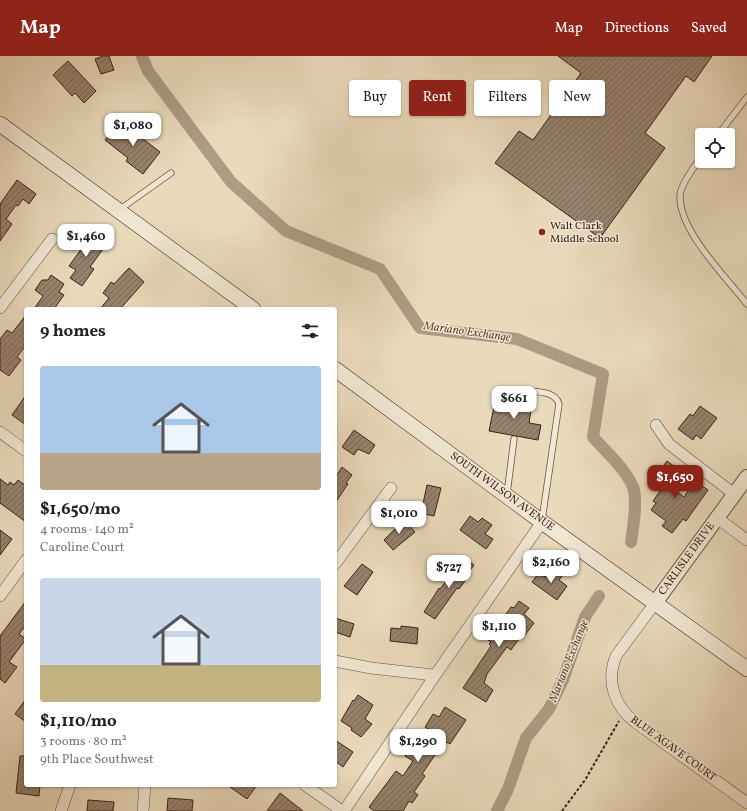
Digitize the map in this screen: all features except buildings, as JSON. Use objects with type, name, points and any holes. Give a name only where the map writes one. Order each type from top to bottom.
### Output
[{"type":"main road","points":[[0,124],[250,307]]},
{"type":"main road","name":"SOUTH WILSON AVENUE","points":[[337,370],[542,522],[747,669]]},
{"type":"street","points":[[0,308],[52,239]]},
{"type":"street","points":[[656,425],[669,444],[734,494]]},
{"type":"street","points":[[0,432],[24,450]]},
{"type":"street","name":"CARLISLE DRIVE","points":[[655,602],[747,477]]},
{"type":"street","points":[[337,561],[391,488]]},
{"type":"street","points":[[717,518],[747,540]]},
{"type":"street","points":[[308,787],[343,811],[434,675],[542,522]]},
{"type":"street","points":[[0,596],[24,563]]},
{"type":"street","name":"BLUE AGAVE COURT","points":[[655,602],[616,656],[612,665],[612,687],[616,702],[623,712],[635,722],[747,803]]},
{"type":"street","points":[[337,661],[371,668],[434,675]]},
{"type":"street","points":[[61,811],[69,787]]},
{"type":"street","points":[[143,811],[145,787]]},
{"type":"lane","points":[[723,128],[747,97]]},
{"type":"lane","points":[[695,166],[680,194],[681,213],[692,235],[747,304]]},
{"type":"lane","points":[[119,211],[171,173]]},
{"type":"lane","points":[[518,404],[521,390],[553,395],[557,398],[559,404],[542,522]]},
{"type":"lane","points":[[507,495],[514,439]]},
{"type":"path","points":[[562,811],[585,780],[623,712]]},
{"type":"waterway","name":"Mariano Exchange","points":[[142,56],[148,71],[231,182],[286,231],[380,269],[420,328],[517,339],[603,374],[593,437],[625,473],[633,487],[635,506],[631,542]]},
{"type":"waterway","name":"Mariano Exchange","points":[[497,811],[508,789],[526,738],[549,709],[563,680],[585,617],[599,596]]},
{"type":"place","name":"Walt Clark Middle School","points":[[542,232]]}]
